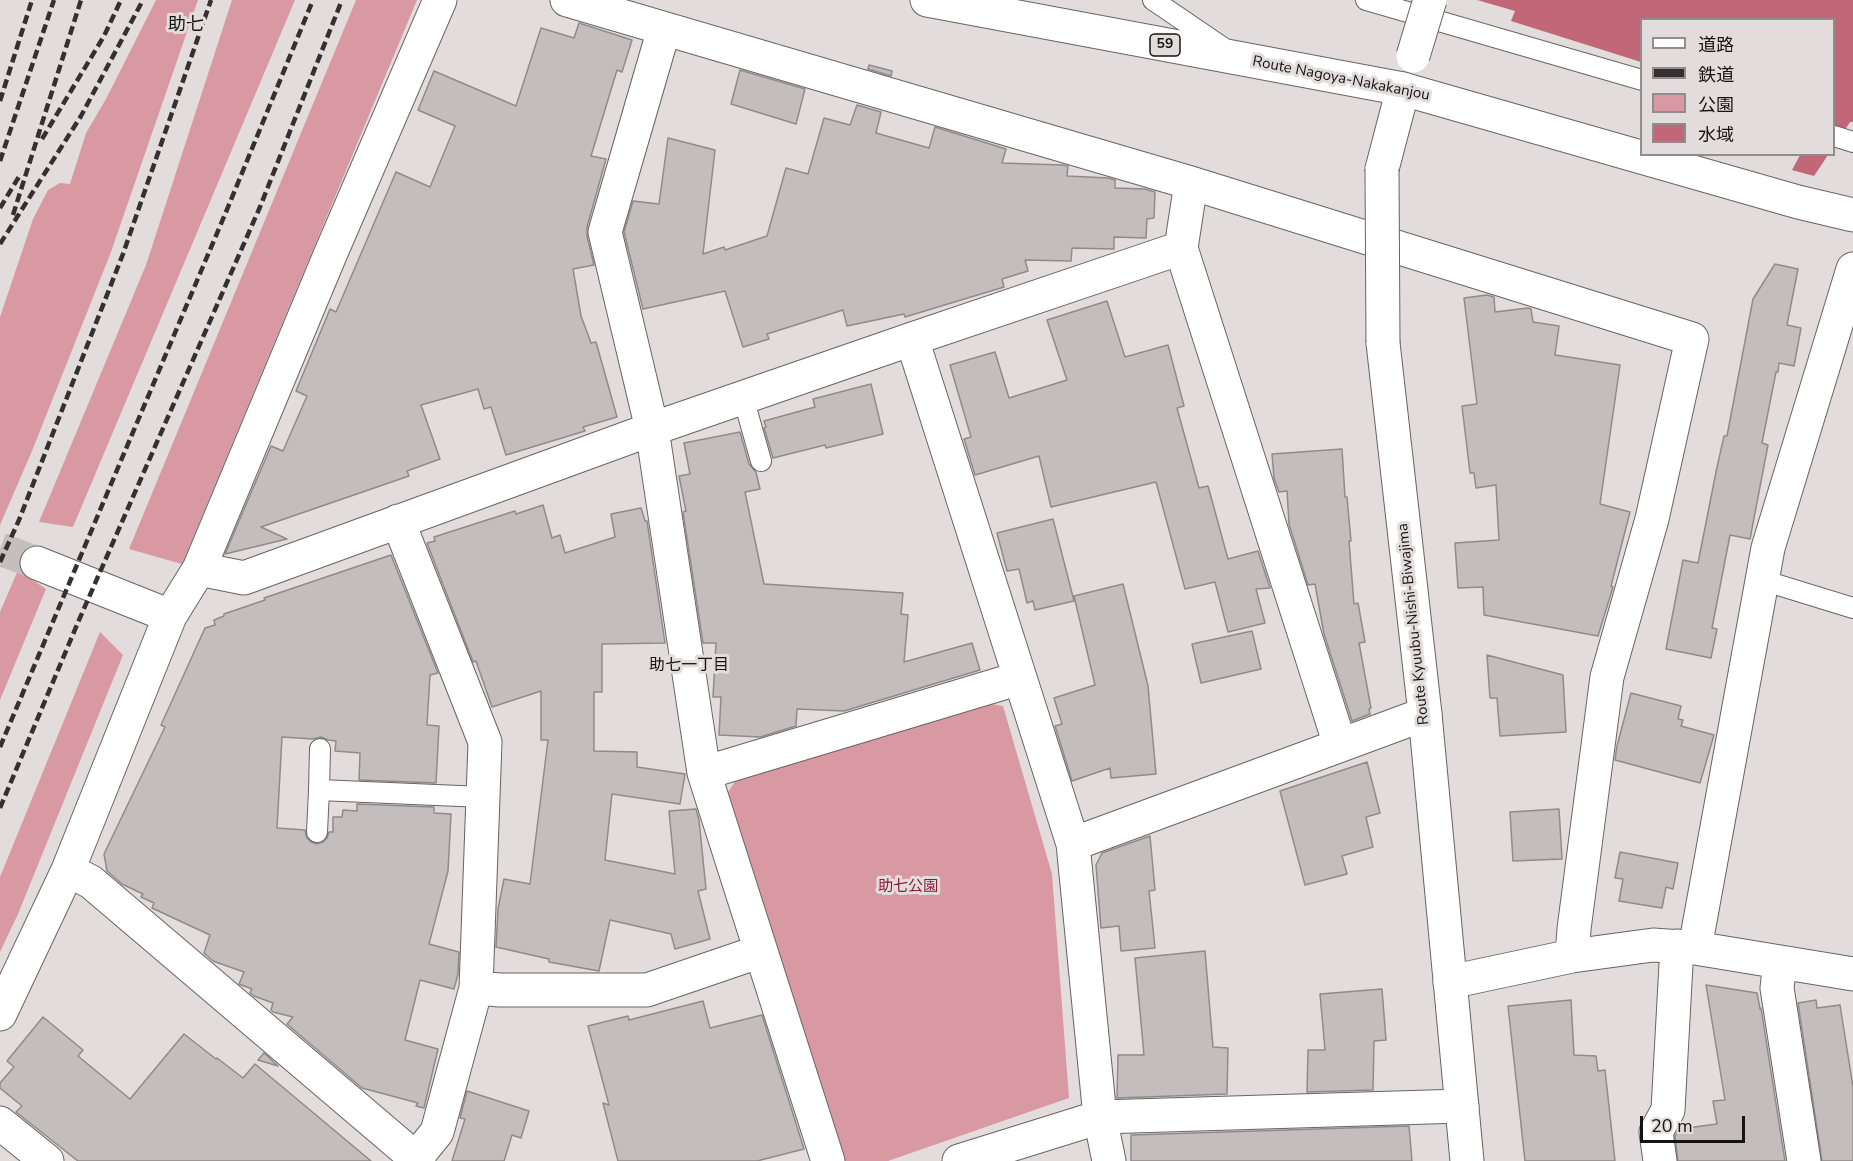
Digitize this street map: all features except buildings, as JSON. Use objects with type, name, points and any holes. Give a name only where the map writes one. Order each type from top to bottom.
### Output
[{"type":"street","points":[[0,1014],[68,870],[170,615],[199,569],[330,255],[440,0]]},
{"type":"street","points":[[567,0],[1191,183],[1692,339],[1652,519],[1607,677],[1572,956]]},
{"type":"street","name":"Route Nagoya-Nakakanjou","points":[[927,0],[1403,89],[1853,216]]},
{"type":"street","points":[[1413,56],[1430,0]]},
{"type":"street","points":[[664,29],[605,232],[652,429],[704,773],[828,1161]]},
{"type":"street","name":"Route Kyuubu-Nishi-Biwajima","points":[[1403,89],[1382,169],[1383,343],[1425,714],[1467,1161]]},
{"type":"street","points":[[1191,183],[1181,248],[1340,745]]},
{"type":"street","points":[[199,569],[244,578],[652,429],[1181,248]]},
{"type":"street","points":[[1660,1161],[1656,1132],[1668,1110],[1686,947],[1768,548],[1853,269]]},
{"type":"street","points":[[912,339],[1073,844],[1100,1117],[1109,1161]]},
{"type":"street","points":[[68,870],[91,882],[417,1160],[437,1132],[476,988],[485,742],[398,521]]},
{"type":"street","points":[[37,563],[170,615]]},
{"type":"street","points":[[704,773],[1020,678]]},
{"type":"street","points":[[1073,844],[1425,714]]},
{"type":"street","points":[[1450,982],[1572,956],[1653,945],[1686,947],[1853,974]]},
{"type":"street","points":[[476,988],[647,990],[761,951]]},
{"type":"street","points":[[1780,962],[1777,988],[1804,1161]]},
{"type":"street","points":[[959,1161],[1100,1117],[1462,1106]]},
{"type":"street","points":[[0,1123],[47,1161]]},
{"type":"lane","points":[[1153,0],[1238,59]]},
{"type":"lane","points":[[1366,0],[1640,80]]},
{"type":"lane","points":[[743,397],[761,461]]},
{"type":"lane","points":[[1762,580],[1853,608]]},
{"type":"lane","points":[[317,832],[320,749]]},
{"type":"lane","points":[[319,790],[483,797]]},
{"type":"green space","points":[[156,0],[198,0],[111,252],[0,525],[0,317],[33,219],[48,190],[60,183],[70,184],[86,133],[106,99]]},
{"type":"green space","points":[[232,0],[295,0],[73,527],[39,522],[146,265]]},
{"type":"green space","points":[[356,0],[417,0],[182,564],[129,549]]},
{"type":"green space","points":[[18,570],[46,589],[0,700],[0,612]]},
{"type":"green space","points":[[100,632],[123,655],[18,914],[0,952],[0,877]]},
{"type":"green space","name":"助七公園","points":[[987,703],[1003,706],[1052,874],[1069,1098],[888,1161],[845,1161],[728,792],[740,774]]},
{"type":"water","points":[[1477,0],[1853,0],[1853,122],[1850,122],[1835,145],[1835,18],[1640,18],[1640,62],[1511,21],[1515,11]]},
{"type":"water","points":[[1799,156],[1827,156],[1814,176],[1792,170]]},
{"type":"tunnel","points":[[0,549],[37,563]]},
{"type":"railway","points":[[0,101],[32,0]]},
{"type":"railway","points":[[0,161],[54,0]]},
{"type":"railway","points":[[13,215],[81,0]]},
{"type":"railway","points":[[42,139],[104,36],[121,0]]},
{"type":"railway","points":[[0,244],[81,116],[143,0]]},
{"type":"railway","points":[[0,562],[19,520],[123,254],[211,0]]},
{"type":"railway","points":[[0,747],[313,0]]},
{"type":"railway","points":[[0,808],[79,620],[260,207],[342,0]]},
{"type":"railway","points":[[0,208],[20,175]]},
{"type":"district","name":"助七","points":[[186,26]]},
{"type":"district","name":"助七一丁目","points":[[689,666]]}]
